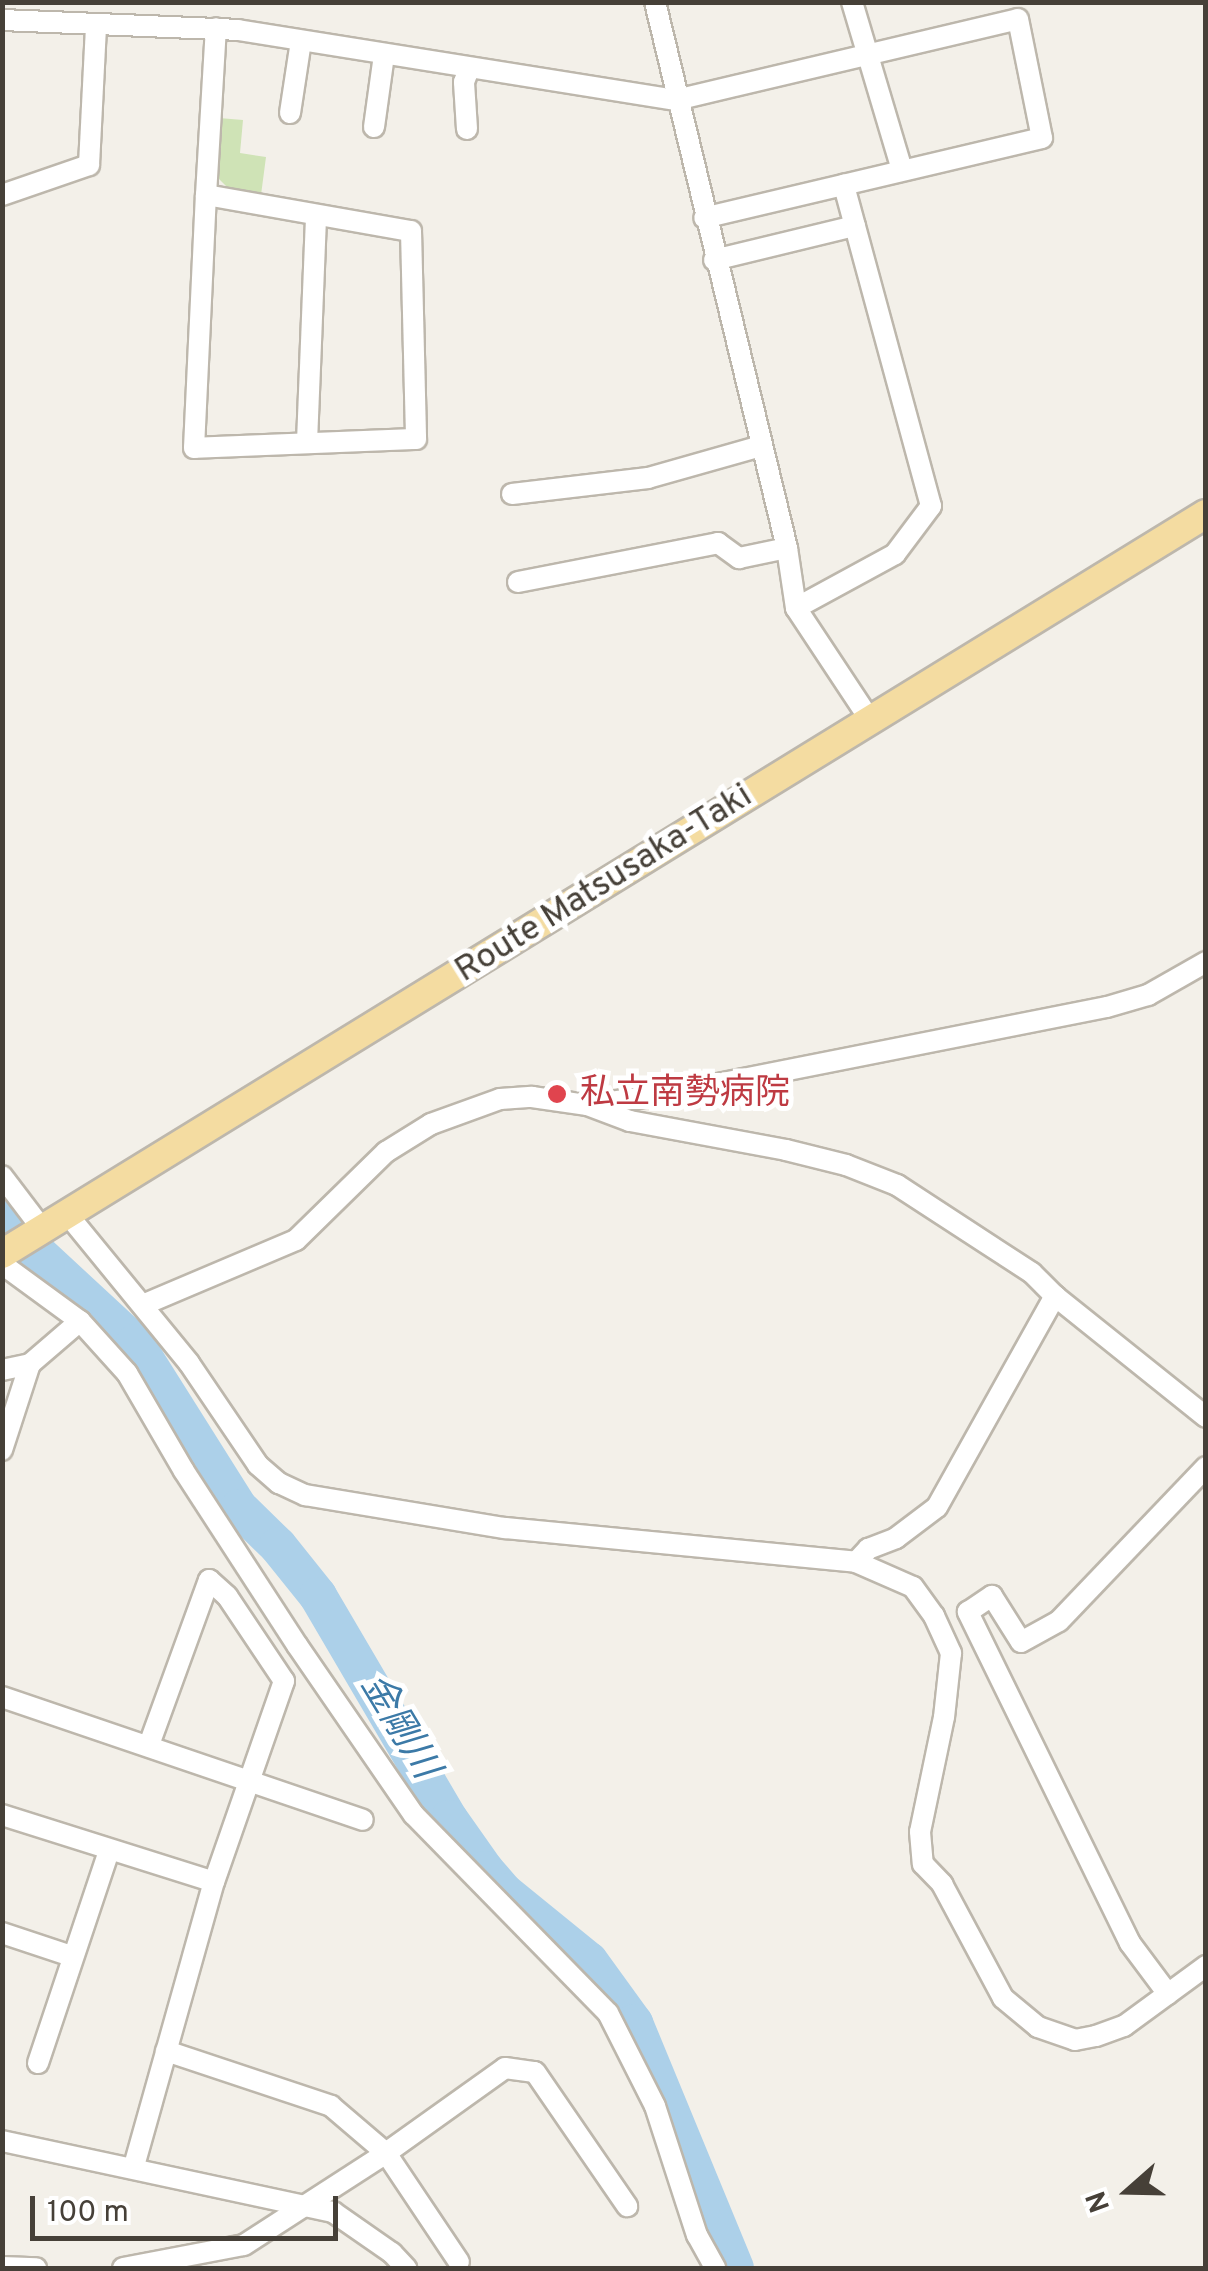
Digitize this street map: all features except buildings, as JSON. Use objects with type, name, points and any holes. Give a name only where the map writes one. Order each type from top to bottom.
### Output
[{"type":"main road","name":"Route Matsusaka-Taki","points":[[4,1257],[1206,514]]},
{"type":"street","points":[[655,2],[714,260],[788,548],[796,608],[870,720]]},
{"type":"street","points":[[852,2],[871,55],[902,170]]},
{"type":"street","points":[[2,20],[216,28],[676,100],[1018,20],[1042,138],[704,218]]},
{"type":"street","points":[[2,195],[88,166],[96,25]]},
{"type":"street","points":[[206,195],[411,231],[416,439],[194,448],[206,195],[216,28]]},
{"type":"street","points":[[290,113],[301,40]]},
{"type":"street","points":[[374,128],[384,55]]},
{"type":"street","points":[[466,129],[464,82],[470,69]]},
{"type":"street","points":[[796,608],[894,554],[930,506],[844,185]]},
{"type":"street","points":[[307,442],[316,216]]},
{"type":"street","points":[[714,260],[855,226]]},
{"type":"street","points":[[512,494],[648,478],[762,446]]},
{"type":"street","points":[[518,582],[718,543],[739,558],[788,548]]},
{"type":"street","points":[[587,1105],[672,1093],[1107,1007],[1148,995],[1206,962]]},
{"type":"street","points":[[144,1304],[296,1240],[386,1152],[432,1124],[500,1099],[532,1097],[587,1105],[630,1121],[846,1165],[897,1185],[1032,1272],[1055,1296],[1206,1418]]},
{"type":"street","points":[[2,1176],[38,1233]]},
{"type":"street","points":[[68,1215],[144,1304],[258,1465],[279,1483],[306,1495],[505,1528],[856,1562],[913,1586],[934,1616],[951,1654],[944,1717],[920,1832],[923,1864],[942,1884],[1004,1998],[1038,2027],[1074,2040],[1124,2026],[1206,1966]]},
{"type":"street","points":[[4,1257],[80,1321],[127,1373],[184,1471],[286,1630],[414,1814],[608,2012],[656,2106],[697,2236],[716,2268]]},
{"type":"street","points":[[856,1562],[868,1549],[896,1538],[937,1507],[1055,1296]]},
{"type":"street","points":[[2,1370],[30,1364],[80,1321]]},
{"type":"street","points":[[2,1450],[30,1364]]},
{"type":"street","points":[[1168,1994],[1130,1943],[968,1612],[992,1596],[1021,1642],[1059,1621],[1206,1467]]},
{"type":"street","points":[[134,2166],[214,1882],[284,1682],[226,1596],[209,1580],[149,1745]]},
{"type":"street","points":[[2,1697],[363,1820]]},
{"type":"street","points":[[2,1815],[214,1882]]},
{"type":"street","points":[[38,2063],[110,1851]]},
{"type":"street","points":[[2,1933],[72,1956]]},
{"type":"street","points":[[166,2051],[331,2106],[386,2153],[459,2262]]},
{"type":"street","points":[[122,2268],[244,2245],[386,2153],[506,2068],[536,2072],[627,2206]]},
{"type":"street","points":[[2,2142],[134,2166],[333,2212],[392,2253],[406,2268]]},
{"type":"street","points":[[2,2267],[36,2268]]},
{"type":"green space","points":[[219,118],[243,120],[240,153],[266,157],[261,195],[232,192],[215,175]]},
{"type":"waterway","name":"金剛川","points":[[2,1220],[135,1343],[239,1508],[278,1546],[318,1596],[449,1819],[485,1870],[504,1892],[589,1961],[634,2023],[735,2268]]},
{"type":"place","name":"私立南勢病院","points":[[557,1094]]}]
